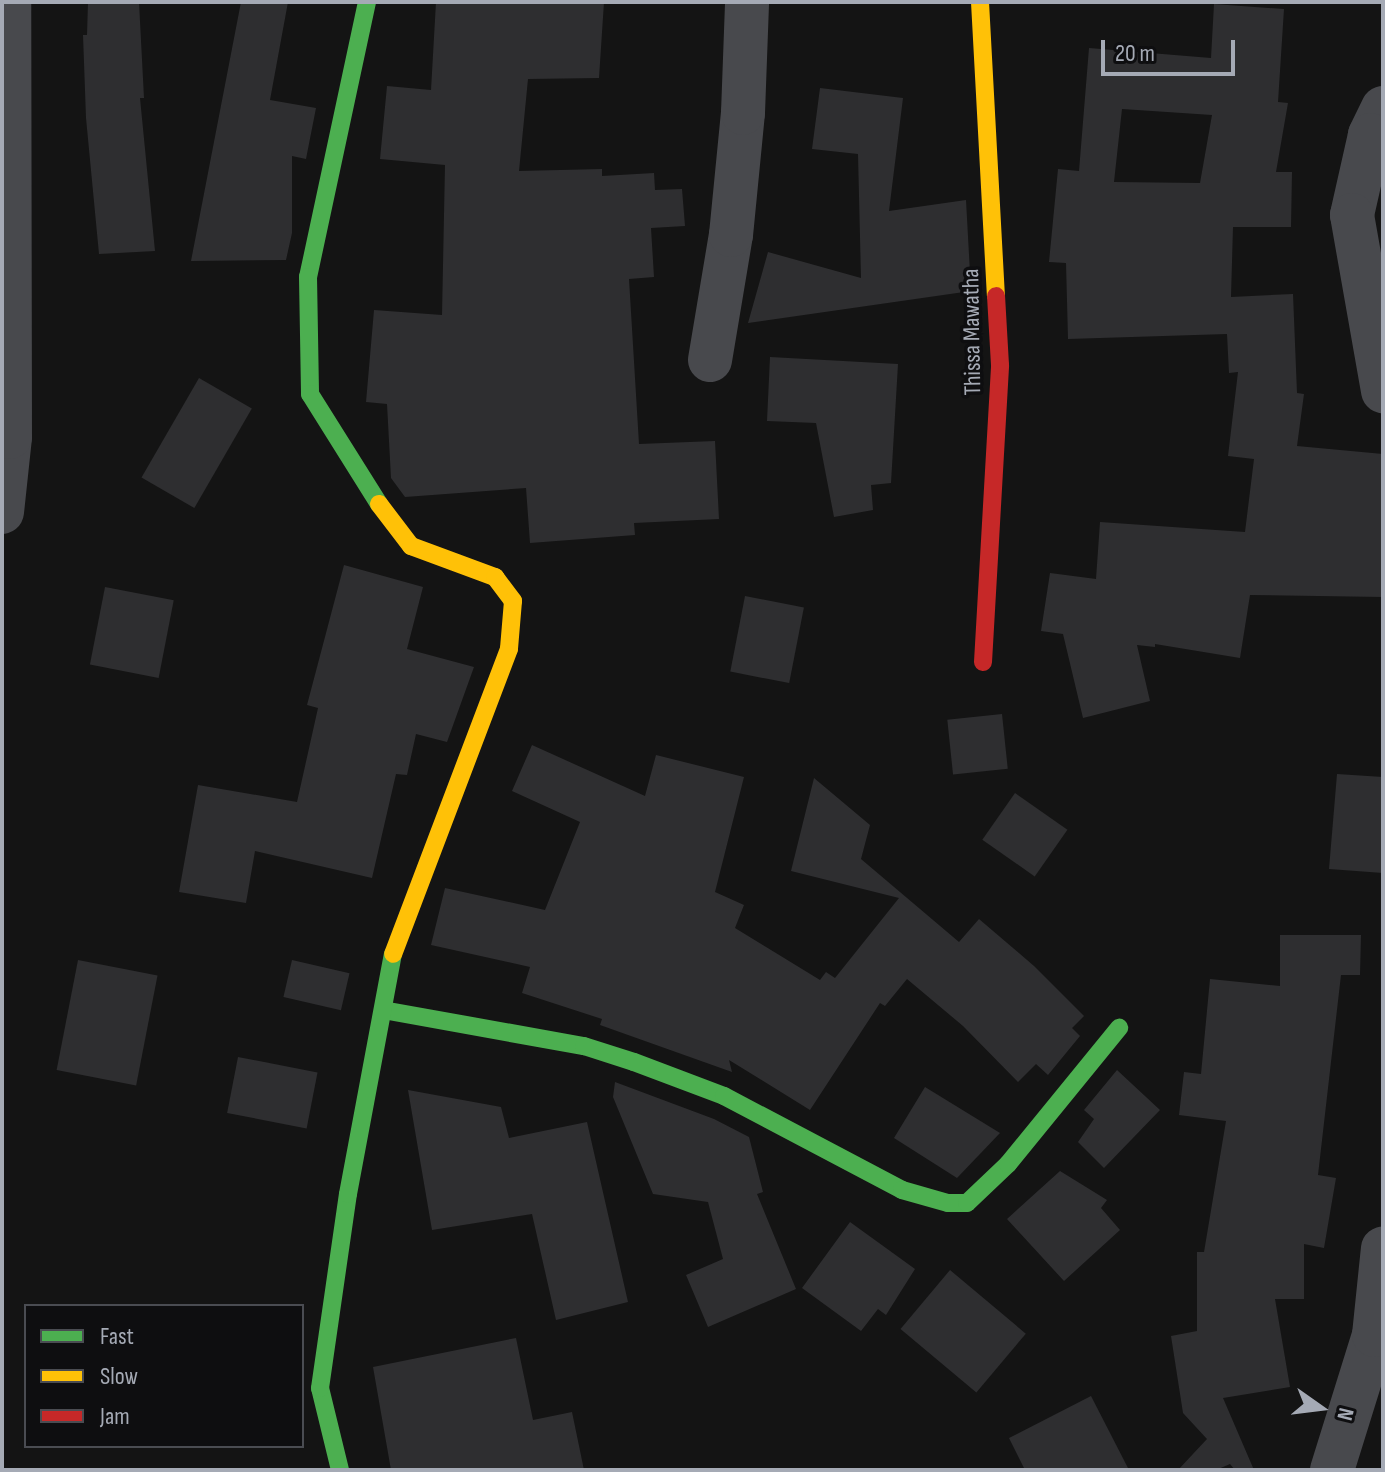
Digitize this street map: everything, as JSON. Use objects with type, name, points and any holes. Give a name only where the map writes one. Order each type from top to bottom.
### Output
[{"type":"street","points":[[2,512],[10,437],[9,2]]},
{"type":"street","points":[[340,1470],[320,1388],[348,1194],[390,963],[509,649],[513,601],[495,577],[411,546],[375,499],[310,394],[308,277],[367,2]]},
{"type":"street","points":[[710,360],[731,235],[739,159],[747,2]]},
{"type":"street","name":"Thissa Mawatha","points":[[980,2],[1000,365],[983,662]]},
{"type":"street","points":[[1383,108],[1370,135],[1352,215],[1383,391]]},
{"type":"street","points":[[383,1010],[584,1046],[634,1062],[724,1096],[902,1190],[948,1203],[967,1203],[1008,1164],[1119,1028]]},
{"type":"street","points":[[1332,1470],[1374,1335],[1383,1248]]},
{"type":"building","points":[[88,2],[139,2],[144,98],[140,98],[155,251],[99,254],[86,118],[83,35],[87,35]]},
{"type":"building","points":[[241,2],[288,2],[270,100],[316,108],[306,159],[292,156],[292,233],[286,260],[191,261]]},
{"type":"building","points":[[436,2],[604,2],[599,78],[528,79],[519,171],[602,169],[602,176],[654,173],[655,190],[682,189],[685,226],[651,228],[654,277],[629,279],[639,444],[715,441],[719,519],[634,523],[635,535],[530,543],[526,488],[405,497],[391,478],[387,404],[366,402],[374,310],[442,315],[445,165],[380,159],[387,86],[431,90]]},
{"type":"building","points":[[1214,4],[1284,9],[1278,102],[1288,103],[1276,172],[1292,172],[1291,227],[1233,227],[1231,297],[1293,294],[1297,393],[1304,394],[1297,446],[1383,454],[1383,597],[1250,595],[1240,658],[1155,644],[1155,647],[1137,645],[1150,701],[1083,718],[1063,634],[1041,631],[1050,573],[1096,579],[1100,522],[1245,532],[1254,459],[1228,456],[1238,372],[1229,373],[1227,334],[1068,339],[1066,263],[1049,262],[1058,169],[1079,171],[1089,48],[1211,58]],"holes":[[[1122,109],[1212,115],[1200,183],[1114,182]]]},
{"type":"building","points":[[820,88],[903,98],[889,211],[966,200],[971,291],[748,323],[768,252],[861,278],[858,154],[812,149]]},
{"type":"building","points":[[770,357],[898,364],[891,483],[871,485],[873,510],[834,517],[816,423],[767,421]]},
{"type":"building","points":[[199,378],[252,408],[194,508],[142,478]]},
{"type":"building","points":[[344,565],[423,587],[407,649],[474,667],[447,742],[416,734],[407,775],[396,774],[372,878],[255,851],[246,903],[179,892],[198,785],[297,802],[318,708],[307,705]]},
{"type":"building","points":[[105,587],[174,600],[159,678],[90,665]]},
{"type":"building","points":[[745,596],[804,607],[789,683],[730,672]]},
{"type":"building","points":[[1002,714],[1008,769],[953,774],[947,720]]},
{"type":"building","points":[[532,745],[645,796],[656,755],[744,777],[715,892],[744,905],[735,928],[820,980],[826,972],[835,978],[899,898],[791,871],[814,778],[870,825],[861,859],[959,942],[979,919],[1034,966],[1084,1016],[1072,1028],[1080,1036],[1048,1075],[1036,1064],[1018,1082],[963,1026],[907,979],[885,1006],[880,1003],[810,1110],[729,1060],[732,1072],[600,1025],[602,1019],[522,993],[530,967],[431,945],[445,888],[545,910],[580,822],[512,791]]},
{"type":"building","points":[[1337,774],[1383,777],[1383,873],[1329,869]]},
{"type":"building","points":[[1015,793],[1067,830],[1035,876],[982,840]]},
{"type":"building","points":[[1280,935],[1361,935],[1360,975],[1341,975],[1318,1175],[1336,1178],[1324,1248],[1304,1244],[1304,1299],[1275,1299],[1290,1387],[1223,1398],[1254,1470],[1235,1470],[1230,1464],[1216,1470],[1178,1470],[1207,1439],[1183,1413],[1171,1336],[1197,1331],[1197,1252],[1204,1252],[1226,1121],[1179,1115],[1184,1072],[1201,1074],[1210,979],[1280,986]]},
{"type":"building","points":[[78,960],[158,975],[136,1085],[57,1070]]},
{"type":"building","points":[[292,960],[349,973],[341,1010],[283,997]]},
{"type":"building","points":[[238,1057],[318,1072],[307,1128],[227,1113]]},
{"type":"building","points":[[1117,1070],[1160,1110],[1104,1168],[1078,1142],[1094,1119],[1084,1110]]},
{"type":"building","points":[[615,1082],[714,1119],[749,1137],[763,1192],[757,1194],[796,1289],[708,1327],[686,1275],[723,1259],[708,1202],[653,1194],[613,1097]]},
{"type":"building","points":[[925,1087],[1000,1133],[957,1178],[894,1138]]},
{"type":"building","points":[[408,1090],[501,1107],[509,1138],[587,1122],[628,1302],[556,1320],[532,1214],[432,1230]]},
{"type":"building","points":[[1060,1171],[1107,1200],[1101,1208],[1120,1230],[1064,1281],[1007,1219]]},
{"type":"building","points":[[850,1222],[915,1269],[886,1315],[878,1309],[861,1331],[802,1288]]},
{"type":"building","points":[[950,1270],[1026,1334],[976,1393],[901,1329]]},
{"type":"building","points":[[516,1338],[533,1420],[572,1412],[584,1470],[391,1470],[373,1367]]},
{"type":"building","points":[[1091,1396],[1129,1470],[1025,1470],[1009,1438]]},
{"type":"traffic: fast","points":[[367,2],[308,277],[310,394],[379,504]]},
{"type":"traffic: fast","points":[[340,1470],[320,1388],[348,1194],[393,954]]},
{"type":"traffic: fast","points":[[383,1010],[584,1046],[634,1062],[724,1096],[902,1190],[948,1203],[967,1203],[1008,1164],[1119,1028]]},
{"type":"traffic: slow","points":[[980,2],[996,296]]},
{"type":"traffic: slow","points":[[379,504],[411,546],[495,577],[513,601],[509,649],[393,954]]},
{"type":"traffic: jam","points":[[983,662],[1000,365],[996,296]]}]
